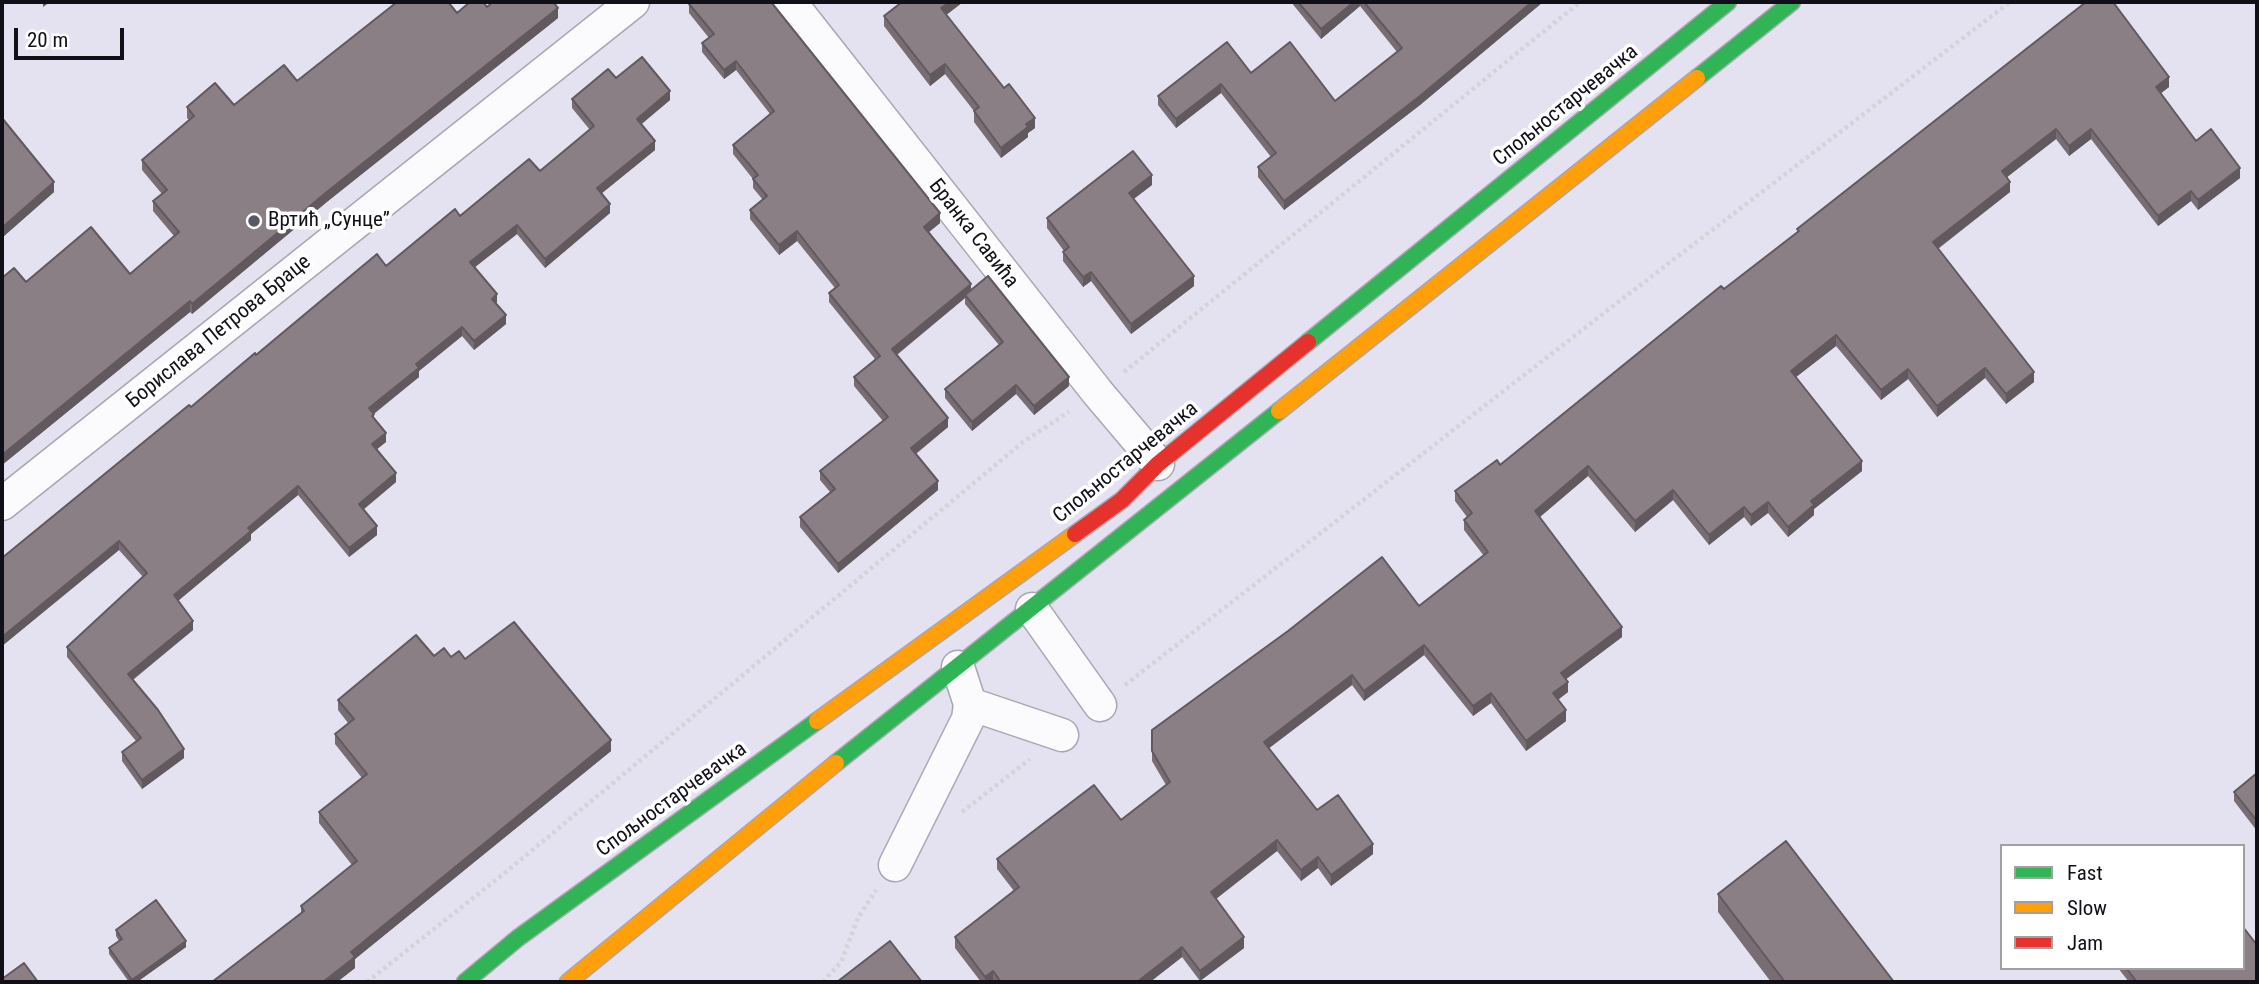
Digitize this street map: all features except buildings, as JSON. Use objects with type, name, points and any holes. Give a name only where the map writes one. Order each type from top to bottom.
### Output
[{"type":"street","name":"Борислава Петрова Браце","points":[[2,504],[633,2]]},
{"type":"street","name":"Бранка Савића","points":[[790,2],[1098,393],[1158,464]]},
{"type":"street","name":"Спољностарчевачка","points":[[465,982],[518,938],[1122,500],[1158,464],[1728,2]]},
{"type":"street","points":[[568,982],[757,826],[1792,2]]},
{"type":"street","points":[[1032,609],[1100,705]]},
{"type":"street","points":[[895,864],[968,719],[970,704],[958,667]]},
{"type":"street","points":[[970,704],[1062,735]]},
{"type":"path","points":[[367,982],[506,872],[1023,442],[1098,393],[1580,2]]},
{"type":"path","points":[[1100,705],[1637,287],[2010,2]]},
{"type":"path","points":[[957,816],[1062,735]]},
{"type":"path","points":[[823,982],[841,962],[858,918],[895,864]]},
{"type":"traffic: fast","points":[[1308,342],[1728,2]]},
{"type":"traffic: fast","points":[[1697,78],[1792,2]]},
{"type":"traffic: fast","points":[[836,763],[1279,411]]},
{"type":"traffic: fast","points":[[465,982],[518,938],[817,721]]},
{"type":"traffic: slow","points":[[1279,411],[1697,78]]},
{"type":"traffic: slow","points":[[817,721],[1075,534]]},
{"type":"traffic: slow","points":[[568,982],[836,763]]},
{"type":"traffic: jam","points":[[1075,534],[1122,500],[1158,464],[1308,342]]},
{"type":"place","name":"Вртић „Сунце”","points":[[254,221]]}]
